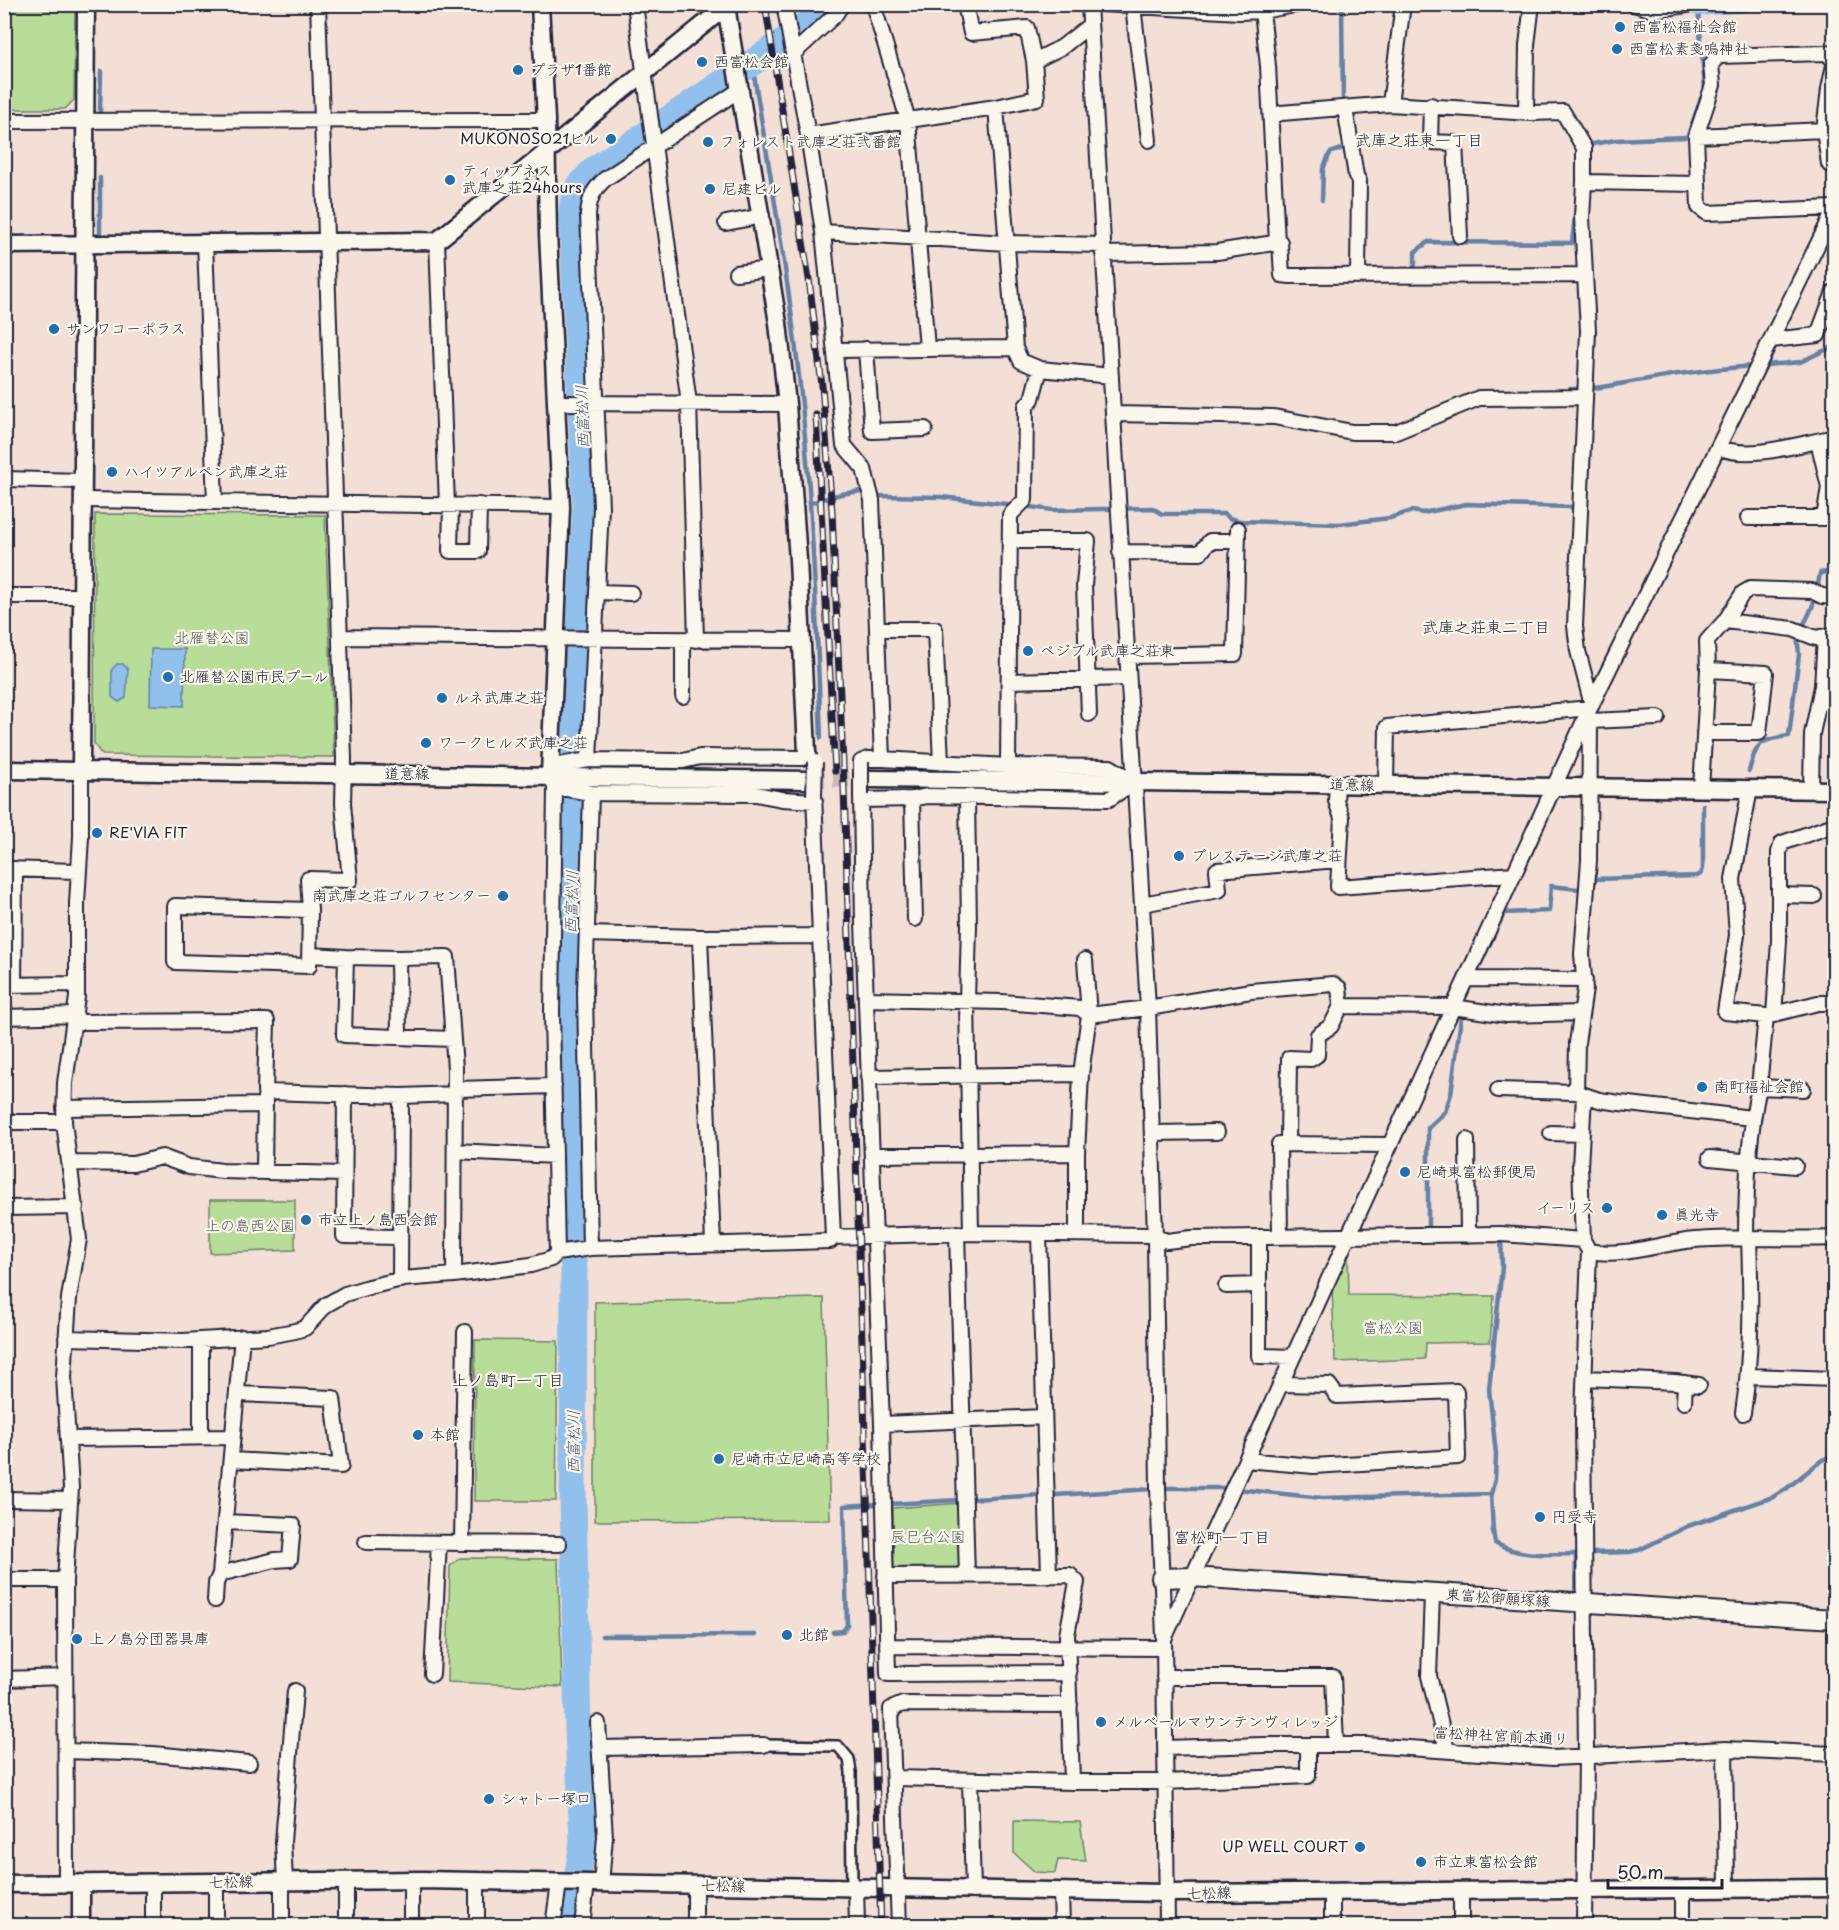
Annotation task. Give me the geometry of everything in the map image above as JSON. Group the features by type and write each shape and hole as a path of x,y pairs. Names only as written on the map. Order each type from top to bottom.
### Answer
{"main road":[{"name":"東富松御願塚線","path":"1161,1578 1192,1577 1834,1619"}],"street":[{"path":"81,1926 74,1883 66,1751 65,1580 71,1479 64,1377 69,1298 79,1239 64,1115 65,1083 75,1018 78,871 81,837 86,4"},
{"path":"310,910 174,906 175,962 309,966 310,910 308,879 350,880 343,804 345,773 318,4"},
{"path":"540,4 546,120 548,233 564,403 561,507 562,639 552,1013 560,1253"},
{"path":"635,4 689,403 690,640 683,696"},
{"path":"792,51 810,40 842,4"},
{"path":"873,4 908,120 927,348"},
{"path":"808,135 996,107 1037,98 1034,61 1027,28 971,33 966,4"},
{"path":"1089,4 1148,1008 1164,1643 1167,1926"},
{"path":"1102,4 1239,12 1301,4"},
{"path":"1390,104 1403,4"},
{"path":"1526,113 1527,45 1532,4"},
{"path":"1634,4 1653,10 1667,6 1693,4"},
{"path":"4,245 437,241 727,5"},
{"path":"727,5 770,269 787,404 821,936 833,1237"},
{"path":"1133,6 1149,140"},
{"path":"785,9 823,232 844,445 864,469 872,501 882,759"},
{"path":"1262,10 1271,117 1277,243"},
{"path":"1034,61 1062,47 1090,25"},
{"path":"1164,1643 1192,1577 1554,787 1834,209 1707,213 1699,207 1696,136 1713,85 1711,65 1718,56 1827,53 1834,63 1828,90 1824,130 1829,164 1834,166"},
{"path":"587,1248 586,777 591,638 597,592 601,507 592,403 589,200 605,179 653,141 740,84"},
{"path":"1271,117 1281,113 1390,104 1526,113 1563,112 1583,146 1582,217 1588,331 1575,626 1590,712 1589,860 1582,954 1586,989 1577,1043 1582,1134 1580,1166 1586,1245 1583,1415 1586,1755 1584,1926"},
{"path":"1431,105 1430,142 1455,143 1460,236"},
{"path":"996,107 1015,348 1021,362 1040,369 1110,376"},
{"path":"1345,108 1356,176 1359,181 1358,276"},
{"path":"4,121 546,120"},
{"path":"1696,136 1824,130"},
{"path":"1584,182 1697,183"},
{"path":"726,223 762,216"},
{"path":"823,232 1103,249 1217,252 1280,242 1282,275 1584,275"},
{"path":"437,241 450,551 478,551 479,506"},
{"path":"206,243 215,502"},
{"path":"736,273 770,269"},
{"path":"1771,340 1818,334 1834,292"},
{"path":"836,350 1015,348"},
{"path":"866,349 872,431 925,429"},
{"path":"1008,766 1010,515 1025,500 1026,406 1032,399 1040,369"},
{"path":"1113,414 1274,417 1352,432 1396,432 1479,398 1585,397"},
{"path":"564,403 787,404"},
{"path":"1718,447 1729,452 1760,452 1824,439 1829,487 1824,518 1793,524 1748,518"},
{"path":"4,479 83,481"},
{"path":"83,500 561,507"},
{"path":"1120,552 1200,553 1210,541 1238,535 1235,654 1127,656"},
{"path":"1010,541 1088,541 1084,585 1089,714"},
{"path":"1701,789 1708,670 1707,641 1725,621 1743,593 1750,589 1812,591 1822,596 1834,597"},
{"path":"597,592 631,593"},
{"path":"4,596 82,596"},
{"path":"1725,621 1793,629 1816,638 1830,636 1812,734 1811,790"},
{"path":"878,629 935,629 941,763"},
{"path":"340,637 802,640"},
{"path":"1704,733 1759,733 1766,673 1708,670"},
{"path":"1009,681 1128,678"},
{"path":"1386,785 1387,727 1590,712 1658,718"},
{"path":"586,777 700,757 802,758 810,756"},
{"path":"1069,1673 888,1674 882,1424 868,1077 861,762 868,759 882,759 1008,766 1110,767 1134,782"},
{"name":"道意線","path":"4,770 586,777 813,792"},
{"name":"道意線","path":"869,779 1834,790"},
{"path":"861,798 912,799 927,796 1109,799 1134,782"},
{"path":"1337,785 1336,801 1342,818 1338,887 1514,874"},
{"path":"1750,789 1733,879 1737,935 1725,1012 1770,1016 1818,1003 1834,1003"},
{"path":"967,798 970,1154 964,1233 967,1576"},
{"path":"912,799 915,919"},
{"path":"1743,1413 1749,1376 1751,1321 1747,1184 1752,1118 1770,1016 1780,895 1779,852 1782,843 1834,825"},
{"path":"1142,904 1220,890 1217,870 1338,860"},
{"path":"76,984 9,985 10,869 78,871"},
{"path":"1780,895 1814,896"},
{"path":"587,934 700,937 821,936"},
{"path":"700,937 713,1244"},
{"path":"310,955 447,957 456,1091 454,1275"},
{"path":"346,957 344,1035 452,1039"},
{"path":"398,958 399,1037"},
{"path":"1077,1234 1077,1153 1082,1074 1089,1015 1085,960"},
{"path":"1466,979 1585,980"},
{"path":"866,999 967,1001 1080,1008 1089,1015 1251,991 1333,984 1339,988 1341,1006 1331,1026 1318,1035 1317,1055 1311,1059 1289,1058 1288,1144"},
{"path":"1341,1006 1453,1007 1507,1015 1581,1013"},
{"path":"4,1017 267,1021 264,1172"},
{"path":"868,1077 1082,1074"},
{"path":"4,1122 265,1099 345,1094 401,1096 554,1086"},
{"path":"1759,1087 1803,1089"},
{"path":"1498,1090 1580,1094 1620,1104 1752,1118"},
{"path":"345,1094 344,1236 399,1237"},
{"path":"400,1280 401,1096"},
{"path":"1152,1133 1216,1132"},
{"path":"1551,1133 1582,1134"},
{"path":"1467,1140 1468,1235"},
{"path":"1280,1237 1279,1144 1390,1145"},
{"path":"455,1150 555,1156"},
{"path":"872,1155 1077,1153"},
{"path":"70,1162 133,1164 162,1157 189,1167 222,1171 344,1174"},
{"path":"1710,1158 1795,1166"},
{"path":"4,1208 76,1207"},
{"path":"66,1338 115,1338 133,1341 268,1336 304,1328 326,1305 345,1294 400,1280 531,1265 560,1253 587,1248 830,1241 833,1237 964,1233 1155,1237 1167,1241 1191,1238 1501,1234 1586,1245 1605,1254 1694,1240 1834,1238"},
{"path":"1039,1235 1049,1575"},
{"path":"1259,1238 1259,1356 1293,1357"},
{"path":"1226,1286 1259,1285"},
{"path":"462,1543 465,1332"},
{"path":"215,1600 216,1583 220,1574 242,1337"},
{"path":"201,1340 201,1437"},
{"path":"1749,1376 1834,1379"},
{"path":"1585,1378 1699,1385"},
{"path":"1684,1402 1685,1383"},
{"path":"1246,1460 1314,1466 1458,1457 1456,1391 1337,1396 1329,1385 1280,1384"},
{"path":"231,1460 341,1466 333,1398 238,1394"},
{"path":"882,1424 1043,1417"},
{"path":"68,1439 233,1437"},
{"path":"4,1499 69,1500"},
{"path":"220,1574 290,1558 293,1525 225,1522"},
{"path":"366,1542 559,1544"},
{"path":"432,1674 439,1543"},
{"path":"885,1576 1070,1575 1077,1582 1067,1635 1072,1782"},
{"path":"4,1580 65,1580"},
{"path":"1432,1594 1429,1676 1448,1750"},
{"path":"887,1646 1068,1647 1164,1643"},
{"path":"4,1679 65,1677"},
{"path":"1164,1677 1333,1677 1336,1745"},
{"path":"282,1926 284,1823 295,1691"},
{"path":"899,1926 891,1709 903,1704 1070,1705"},
{"path":"582,1926 605,1837 598,1723"},
{"path":"895,1778 1164,1782 1308,1776 1308,1745"},
{"name":"富松神社宮前本通り","path":"1165,1748 1336,1745 1553,1758 1725,1749 1834,1754"},
{"path":"600,1748 838,1746 849,1759 851,1772 857,1926"},
{"path":"1725,1749 1726,1889"},
{"path":"66,1751 153,1754 249,1763"},
{"path":"970,1780 973,1891"},
{"path":"411,1880 411,1926"},
{"name":"七松線","path":"4,1884 411,1880 1167,1893 1834,1888"},
{"path":"346,1881 346,1926"},
{"path":"477,1881 477,1926"},
{"path":"216,1882 216,1926"},
{"path":"153,1883 153,1926"},
{"path":"553,1926 562,1883"},
{"path":"695,1885 695,1926"},
{"path":"1683,1889 1683,1926"},
{"path":"1332,1891 1332,1926"},
{"path":"1061,1892 1062,1926"},
{"path":"1461,1892 1461,1926"}],"green space":[{"path":"5,4 75,5 74,100 65,109 5,109"},
{"name":"北雁替公園","path":"95,514 325,515 334,757 102,755 94,744"},
{"name":"上の島西公園","path":"210,1200 295,1200 295,1250 210,1253"},
{"name":"富松公園","path":"1348,1254 1349,1295 1494,1296 1490,1342 1426,1343 1425,1359 1335,1362 1332,1286"},
{"path":"824,1298 830,1520 595,1521 595,1302"},
{"path":"475,1340 558,1341 556,1501 474,1501"},
{"name":"辰巳台公園","path":"961,1503 961,1568 894,1569 893,1508"},
{"path":"460,1558 558,1559 562,1687 447,1682 450,1566"},
{"path":"1014,1821 1080,1822 1086,1861 1058,1860 1055,1873 1035,1872 1014,1853"}],"water":[{"name":"北雁替公園市民プール","path":"151,649 185,649 184,706 150,705"},
{"path":"117,664 123,664 128,669 126,698 119,702 112,697 112,669"}],"waterway":[{"name":"西富松川","path":"570,1926 583,1841 578,1732 573,1498 574,1270 571,1233 567,995 575,740 586,505 573,206 578,189 595,169 802,29 824,4"},
{"path":"1342,4 1343,103"},
{"path":"1698,8 1744,4"},
{"path":"1698,8 1705,89"},
{"path":"752,63 787,283 803,415 812,536 821,738"},
{"path":"100,111 101,71"},
{"path":"1586,145 1616,140 1685,137 1688,135 1701,99"},
{"path":"1322,200 1323,169 1330,153 1344,148 1346,144"},
{"path":"100,178 100,232"},
{"path":"1411,273 1415,264 1415,252 1428,242 1572,243 1577,197"},
{"path":"1570,389 1599,387 1701,371 1800,362 1834,346"},
{"path":"810,503 861,491 880,496 941,497 1016,505"},
{"path":"1024,506 1052,510 1153,508 1162,514 1225,514 1229,518 1240,521 1339,524 1390,518 1412,511 1423,513 1466,504 1572,507"},
{"path":"1749,771 1754,754 1761,744 1771,739 1789,736 1799,654 1797,635 1813,606 1820,573 1834,571"},
{"path":"1594,879 1697,876 1701,874 1703,869 1703,805"},
{"path":"1428,1230 1428,1128 1445,1112 1451,1094 1463,1002 1504,913 1549,911 1551,886 1578,889"},
{"path":"1501,1237 1502,1267 1489,1389 1496,1454 1495,1479 1491,1494 1495,1543 1524,1553 1576,1554 1575,1595"},
{"path":"1589,1553 1639,1550 1688,1526 1773,1497 1822,1460 1834,1455"},
{"path":"1166,1488 1227,1488 1322,1498 1491,1494"},
{"path":"1056,1495 1153,1489"},
{"path":"891,1504 1042,1495"},
{"path":"833,1632 843,1631 847,1625 844,1506 876,1504"},
{"path":"602,1636 755,1635"},
{"name":"西富松川","path":"576,1637 583,1636"}],"tunnel":[{"path":"809,780 869,779"}],"railway":[{"path":"765,4 809,279 822,386 832,511 844,788 881,1926"},
{"path":"816,415 835,771"}],"place":[{"name":"西富松福祉会館","path":"1620,27"},
{"name":"西富松素戔嗚神社","path":"1617,49"},
{"name":"西富松会館","path":"702,62"},
{"name":"プラザ1番館","path":"518,70"},
{"name":"MUKONOSO21ビル","path":"611,139"},
{"name":"フォレスト武庫之荘弐番館","path":"708,142"},
{"name":"ティップネス 武庫之荘24hours","path":"450,180"},
{"name":"尼建ビル","path":"710,189"},
{"name":"サンワコーポラス","path":"54,329"},
{"name":"ハイツアルペン武庫之荘","path":"112,472"},
{"name":"ペジブル武庫之荘東","path":"1028,651"},
{"name":"北雁替公園市民プール","path":"168,677"},
{"name":"ルネ武庫之荘","path":"442,698"},
{"name":"ワークヒルズ武庫之荘","path":"426,743"},
{"name":"RE'VIA FIT","path":"97,833"},
{"name":"プレステージ武庫之荘","path":"1179,856"},
{"name":"南武庫之荘ゴルフセンター","path":"503,896"},
{"name":"南町福祉会館","path":"1702,1087"},
{"name":"尼崎東富松郵便局","path":"1405,1172"},
{"name":"イーリス","path":"1607,1208"},
{"name":"眞光寺","path":"1662,1215"},
{"name":"市立上ノ島西会館","path":"306,1220"},
{"name":"本館","path":"418,1435"},
{"name":"尼崎市立尼崎高等学校","path":"719,1459"},
{"name":"円受寺","path":"1540,1517"},
{"name":"北館","path":"787,1635"},
{"name":"上ノ島分団器具庫","path":"77,1639"},
{"name":"メルベールマウンテンヴィレッジ","path":"1101,1722"},
{"name":"シャトー塚口","path":"489,1799"},
{"name":"UP WELL COURT","path":"1360,1847"},
{"name":"市立東富松会館","path":"1421,1862"}],"district":[{"name":"武庫之荘東一丁目","path":"1419,140"},
{"name":"武庫之荘東二丁目","path":"1486,627"},
{"name":"上ノ島町一丁目","path":"508,1380"},
{"name":"富松町一丁目","path":"1222,1537"}]}
